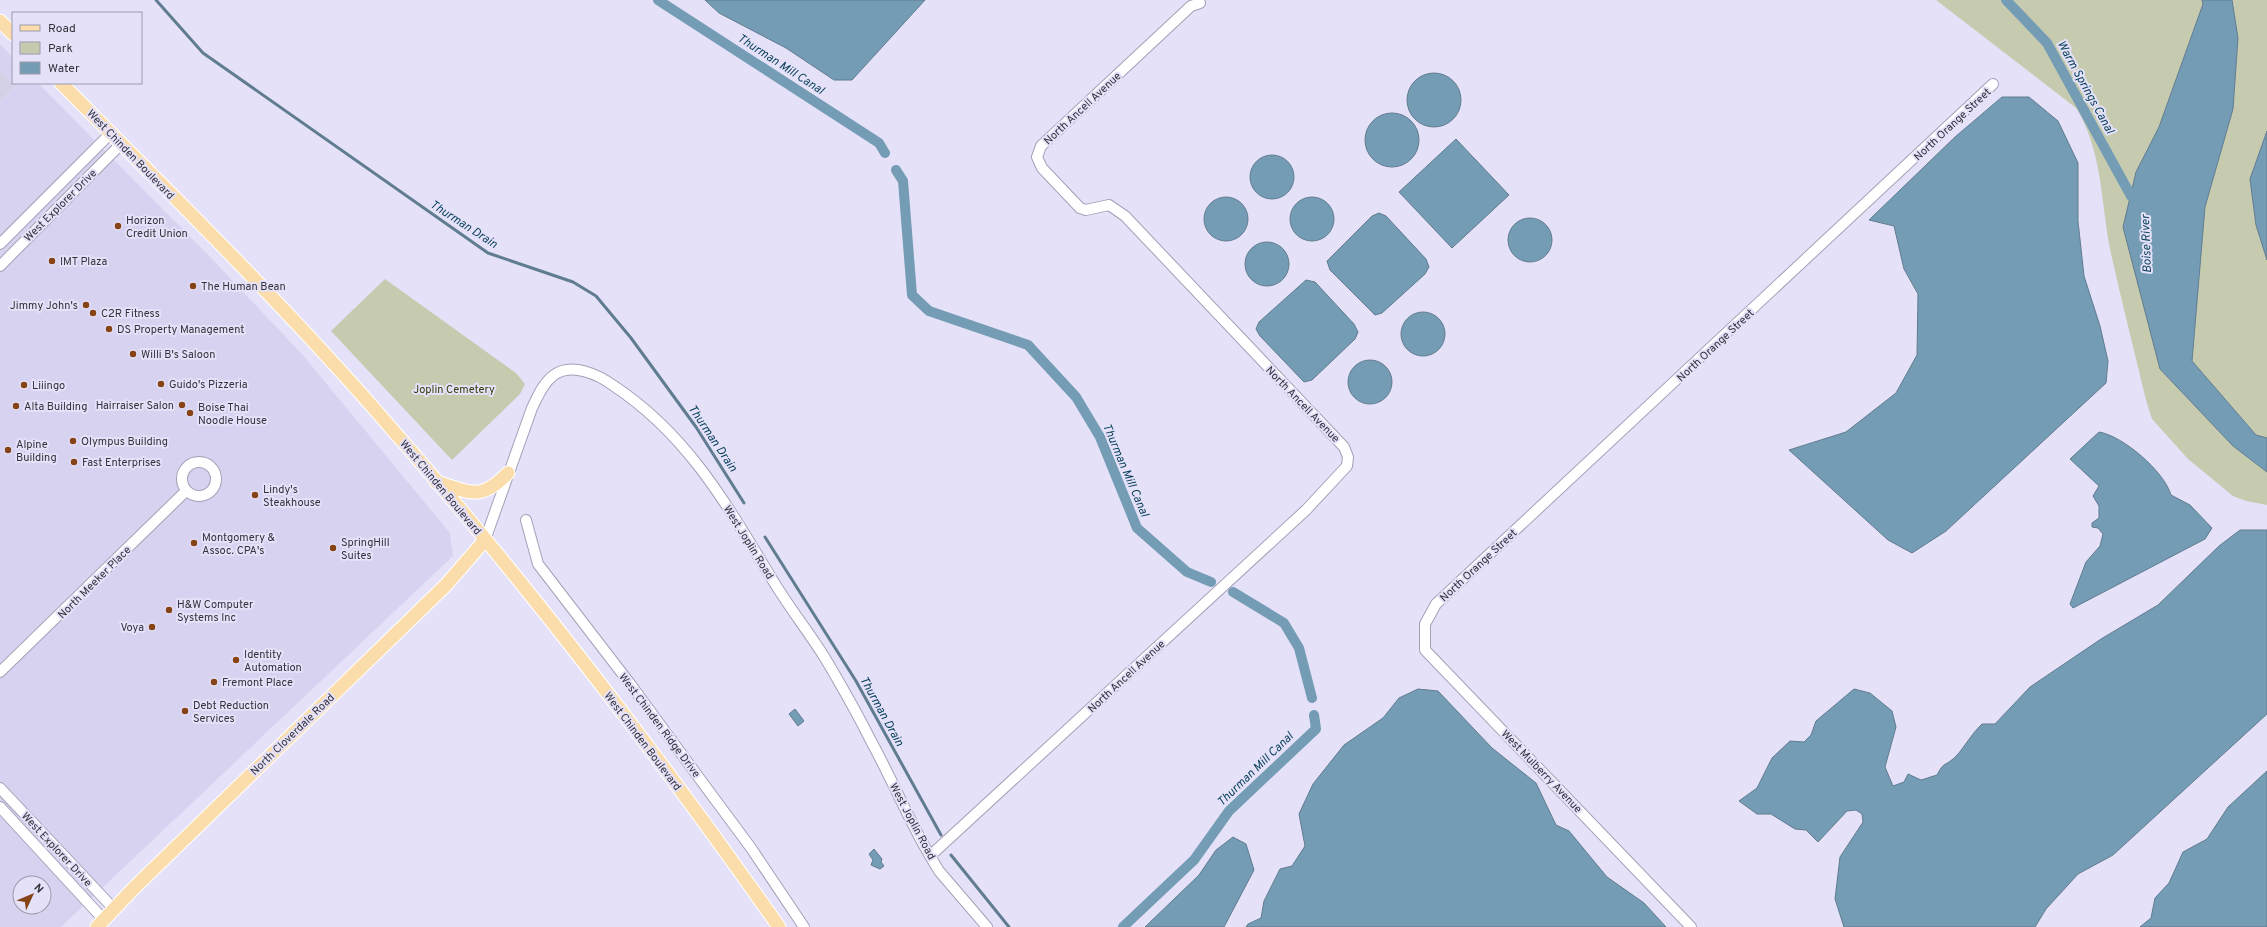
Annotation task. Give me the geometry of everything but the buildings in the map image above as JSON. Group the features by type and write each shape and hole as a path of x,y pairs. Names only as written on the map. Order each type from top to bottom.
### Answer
{"main road":[{"path":"0,21 12,33"},
{"name":"West Chinden Boulevard","path":"62,84 111,133 344,376 436,482 485,540 613,700 779,927"},
{"path":"436,482 474,492 487,491 496,486 508,473"},
{"name":"North Cloverdale Road","path":"101,924 134,888 468,563 485,540"}],"street":[{"name":"North Ancell Avenue","path":"930,856 1306,510 1347,466 1348,457 1344,447 1125,216 1109,205 1086,210 1080,208 1038,163 1038,152 1041,146 1191,6 1200,3"},
{"name":"North Orange Street","path":"1436,604 1993,84"},
{"name":"West Explorer Drive","path":"0,244 111,133"},
{"name":"West Explorer Drive","path":"1,261 121,144"},
{"name":"West Joplin Road","path":"485,540 508,473 541,390 555,374 573,370 587,371 604,379 652,414 687,450 714,486 781,594 825,658 872,742 939,871 987,927"},
{"name":"North Meeker Place","path":"0,672 186,491"},
{"name":"West Chinden Ridge Drive","path":"526,520 538,564 751,848 804,927"},
{"name":"West Mulberry Avenue","path":"1436,604 1425,624 1425,650 1691,927"},
{"name":"West Explorer Drive","path":"0,788 114,909"},
{"name":"West Explorer Drive","path":"0,807 101,924"}],"shaded area":[{"path":"0,44 12,57 12,83 0,71"},
{"path":"0,71 15,86 0,101"},
{"path":"13,84 39,84 210,257 301,353 450,533 453,556 61,927 0,927 0,101 15,86"}],"green space":[{"path":"1936,0 2202,0 2203,4 2159,127 2136,172 2160,369 2233,446 2267,472 2267,505 2246,501 2233,496 2188,459 2152,419 2146,400 2110,249 2096,158 2085,124 2076,108"},
{"path":"2232,0 2267,0 2267,438 2256,435 2192,361 2205,207 2233,109 2238,38"},
{"name":"Joplin Cemetery","path":"385,279 516,373 525,384 520,394 452,460 331,331"}],"water":[{"path":"705,0 925,0 852,80 834,80 786,48 719,13"},
{"name":"Boise River","path":"2202,0 2232,0 2238,38 2233,109 2205,207 2192,361 2256,435 2267,438 2267,472 2233,446 2160,369 2123,227 2136,172 2159,127 2203,4"},
{"path":"1434,73 1444,75 1453,81 1459,90 1461,100 1459,110 1453,119 1444,125 1434,127 1424,125 1415,119 1409,110 1407,100 1409,90 1415,81 1424,75"},
{"path":"2002,97 2029,97 2058,121 2078,163 2078,221 2084,276 2100,326 2108,361 2106,383 1946,531 1912,553 1888,540 1789,450 1846,432 1896,393 1917,355 1918,294 1904,269 1894,226 1869,220 1955,137"},
{"path":"1392,113 1402,115 1411,121 1417,130 1419,140 1417,150 1411,159 1402,165 1392,167 1382,165 1373,159 1367,150 1365,140 1367,130 1373,121 1382,115"},
{"path":"2267,131 2267,260 2256,225 2250,179"},
{"path":"1456,139 1509,195 1452,248 1399,192"},
{"path":"1268,155 1276,155 1288,161 1294,173 1294,181 1288,193 1276,199 1268,199 1256,193 1250,181 1250,173 1256,161"},
{"path":"1222,197 1230,197 1235,198 1242,203 1247,210 1247,228 1242,235 1235,240 1222,241 1214,238 1207,231 1204,223 1204,215 1207,207 1214,200"},
{"path":"1308,197 1316,197 1321,198 1328,203 1333,210 1333,228 1328,235 1321,240 1308,241 1300,238 1293,231 1290,223 1290,215 1293,207 1300,200"},
{"path":"1379,213 1386,216 1426,259 1429,267 1425,274 1382,313 1375,315 1330,270 1327,261 1372,216"},
{"path":"1526,218 1534,218 1539,219 1546,224 1551,231 1551,249 1546,256 1539,261 1526,262 1518,259 1511,252 1508,244 1508,236 1511,228 1518,221"},
{"path":"1267,242 1279,246 1285,252 1289,264 1285,276 1279,282 1267,286 1255,282 1249,276 1245,264 1249,252 1255,246"},
{"path":"1306,280 1315,282 1354,324 1358,332 1355,339 1312,380 1304,382 1260,336 1256,329 1259,322"},
{"path":"1419,312 1427,312 1432,313 1439,318 1444,325 1444,343 1439,350 1432,355 1419,356 1411,353 1404,346 1401,338 1401,330 1404,322 1411,315"},
{"path":"1366,360 1374,360 1379,361 1386,366 1391,373 1391,391 1386,398 1379,403 1366,404 1358,401 1351,394 1348,386 1348,378 1351,370 1358,363"},
{"path":"2099,432 2119,440 2141,456 2160,476 2171,495 2190,505 2212,528 2205,539 2073,608 2070,604 2086,562 2100,546 2103,534 2098,528 2092,527 2092,523 2099,518 2099,506 2093,496 2099,486 2070,459"},
{"path":"2240,530 2267,530 2267,714 2113,855 2078,874 2046,909 2035,927 1844,927 1835,899 1840,857 1863,822 1862,814 1856,810 1847,811 1818,842 1806,830 1795,829 1771,814 1757,814 1739,801 1757,788 1772,758 1790,741 1804,742 1811,735 1816,721 1854,689 1870,693 1892,711 1896,727 1885,767 1893,786 1904,782 1908,774 1921,780 1937,775 1943,766 1956,756 1982,724 1995,724 2030,687 2101,639 2158,605 2219,546"},
{"path":"1418,689 1438,691 1492,748 1536,783 1556,825 1569,831 1607,877 1644,903 1666,927 1246,927 1248,924 1261,918 1264,901 1280,869 1292,866 1305,846 1299,814 1313,784 1344,745 1383,718 1399,698"},
{"path":"795,709 804,721 798,726 789,714"},
{"path":"2267,771 2267,927 2140,927 2151,918 2155,898 2169,883 2183,852 2207,839 2228,807"},
{"path":"1233,837 1246,844 1254,870 1224,927 1145,927 1199,875 1216,850"},
{"path":"874,849 882,859 881,862 884,866 880,869 871,865 873,860 869,854"}],"waterway":[{"name":"Thurman Drain","path":"156,0 203,53 488,253 573,282 596,296 631,338 696,427 744,503"},
{"name":"Thurman Mill Canal","path":"658,0 879,143 885,153"},
{"name":"Warm Springs Canal","path":"2006,0 2047,43 2131,196"},
{"name":"Thurman Mill Canal","path":"896,170 903,181 912,295 929,311 1028,345 1076,397 1100,437 1137,528 1187,572 1211,582"},
{"name":"Thurman Drain","path":"765,537 856,681 941,835"},
{"name":"Thurman Mill Canal","path":"1233,592 1284,623 1299,648 1312,698"},
{"name":"Thurman Mill Canal","path":"1123,927 1194,860 1229,811 1316,729 1314,715"},
{"name":"Thurman Drain","path":"951,855 1009,927"}],"place":[{"name":"Horizon Credit Union","path":"118,226"},
{"name":"IMT Plaza","path":"52,261"},
{"name":"The Human Bean","path":"193,286"},
{"name":"Jimmy John's","path":"86,305"},
{"name":"C2R Fitness","path":"93,313"},
{"name":"DS Property Management","path":"109,329"},
{"name":"Willi B's Saloon","path":"133,354"},
{"name":"Guido's Pizzeria","path":"161,384"},
{"name":"Liiingo","path":"24,385"},
{"name":"Hairraiser Salon","path":"182,405"},
{"name":"Alta Building","path":"16,406"},
{"name":"Boise Thai Noodle House","path":"190,413"},
{"name":"Olympus Building","path":"73,441"},
{"name":"Alpine Building","path":"8,450"},
{"name":"Fast Enterprises","path":"74,462"},
{"name":"Lindy's Steakhouse","path":"255,495"},
{"name":"Montgomery & Assoc. CPA's","path":"194,543"},
{"name":"SpringHill Suites","path":"333,548"},
{"name":"H&W Computer Systems Inc","path":"169,610"},
{"name":"Voya","path":"152,627"},
{"name":"Identity Automation","path":"236,660"},
{"name":"Fremont Place","path":"214,682"},
{"name":"Debt Reduction Services","path":"185,711"}]}
